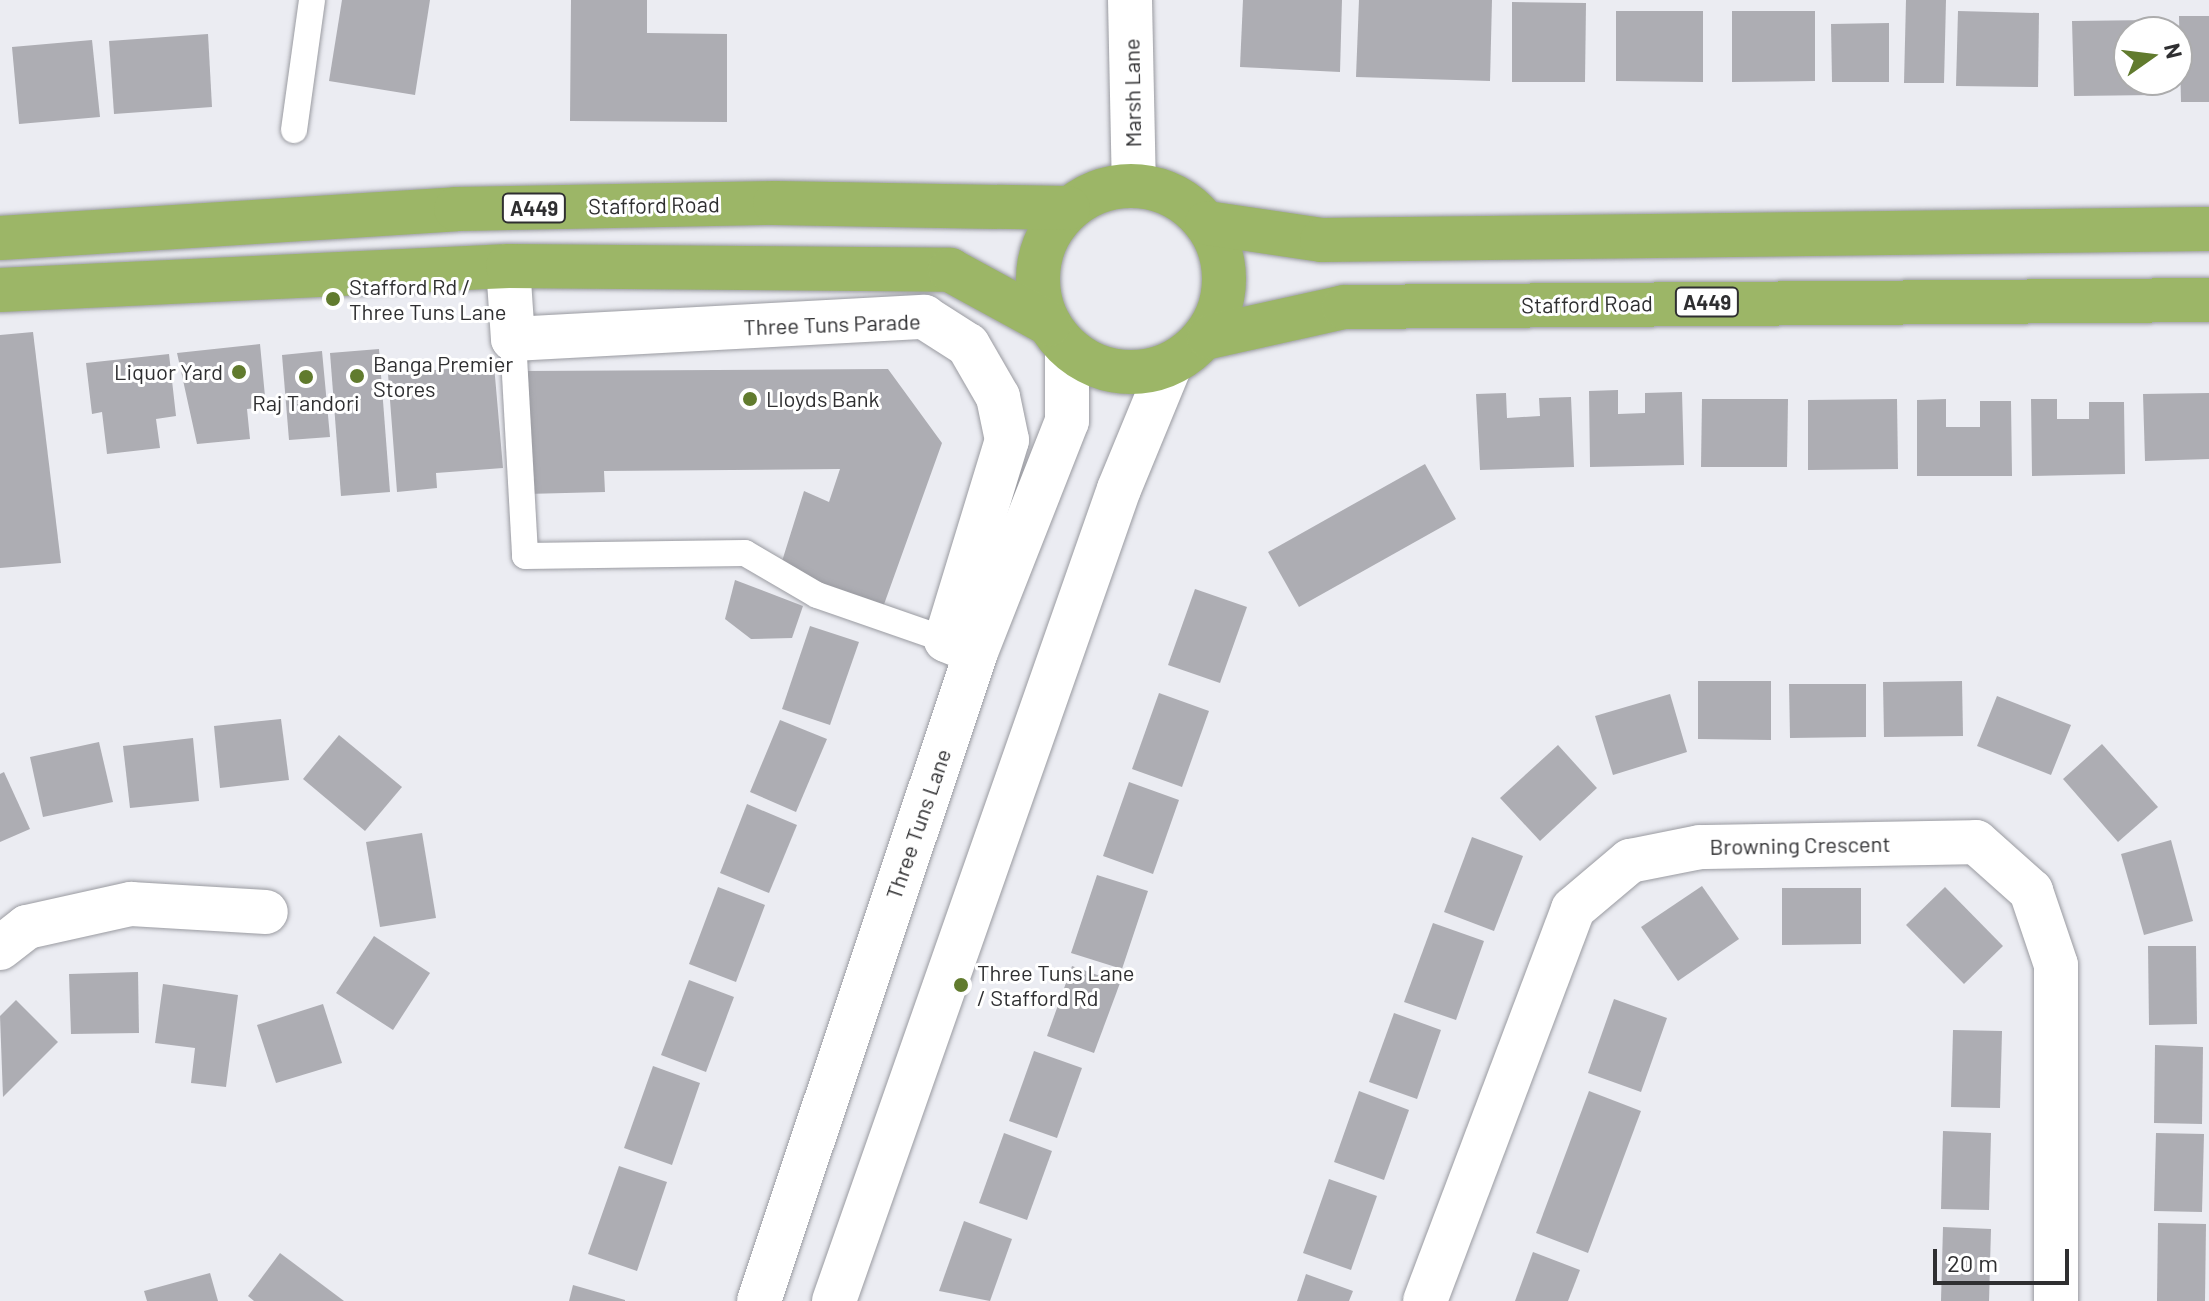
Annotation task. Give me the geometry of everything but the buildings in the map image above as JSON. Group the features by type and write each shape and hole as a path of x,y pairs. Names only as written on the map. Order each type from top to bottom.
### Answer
{"highway":[{"name":"A449","path":"1068,208 1089,194 1134,186 1183,202 1207,223 1322,240 2209,229"},
{"name":"Stafford Road","path":"0,238 456,209 775,203 1068,208"},
{"path":"1058,336 1037,262 1068,208"},
{"path":"1207,223 1224,275 1209,337"},
{"name":"A449","path":"0,290 508,266 950,270 1120,371 1170,365 1209,337"},
{"name":"Stafford Road","path":"1209,337 1344,307 2209,300"}],"street":[{"name":"Marsh Lane","path":"1130,0 1134,186"},
{"path":"508,266 513,339"},
{"name":"Three Tuns Parade","path":"513,339 924,317 968,345 998,397 1007,440 961,646"},
{"name":"Three Tuns Lane","path":"759,1301 961,646 1067,421 1058,336"},
{"path":"834,1301 1119,489 1170,365"},
{"name":"Browning Crescent","path":"1425,1301 1573,909 1630,861 1700,847 1976,842 2031,891 2056,965 2056,1301"},
{"path":"0,948 27,927 131,904 266,912"}],"lane":[{"path":"294,130 312,0"},
{"path":"513,339 525,556 745,553 817,595 961,646"}],"place":[{"name":"Stafford Rd / Three Tuns Lane","path":"333,299"},
{"name":"Liquor Yard","path":"239,372"},
{"name":"Banga Premier Stores","path":"357,376"},
{"name":"Raj Tandori","path":"306,377"},
{"name":"Lloyds Bank","path":"750,399"},
{"name":"Three Tuns Lane / Stafford Rd","path":"961,985"}]}
